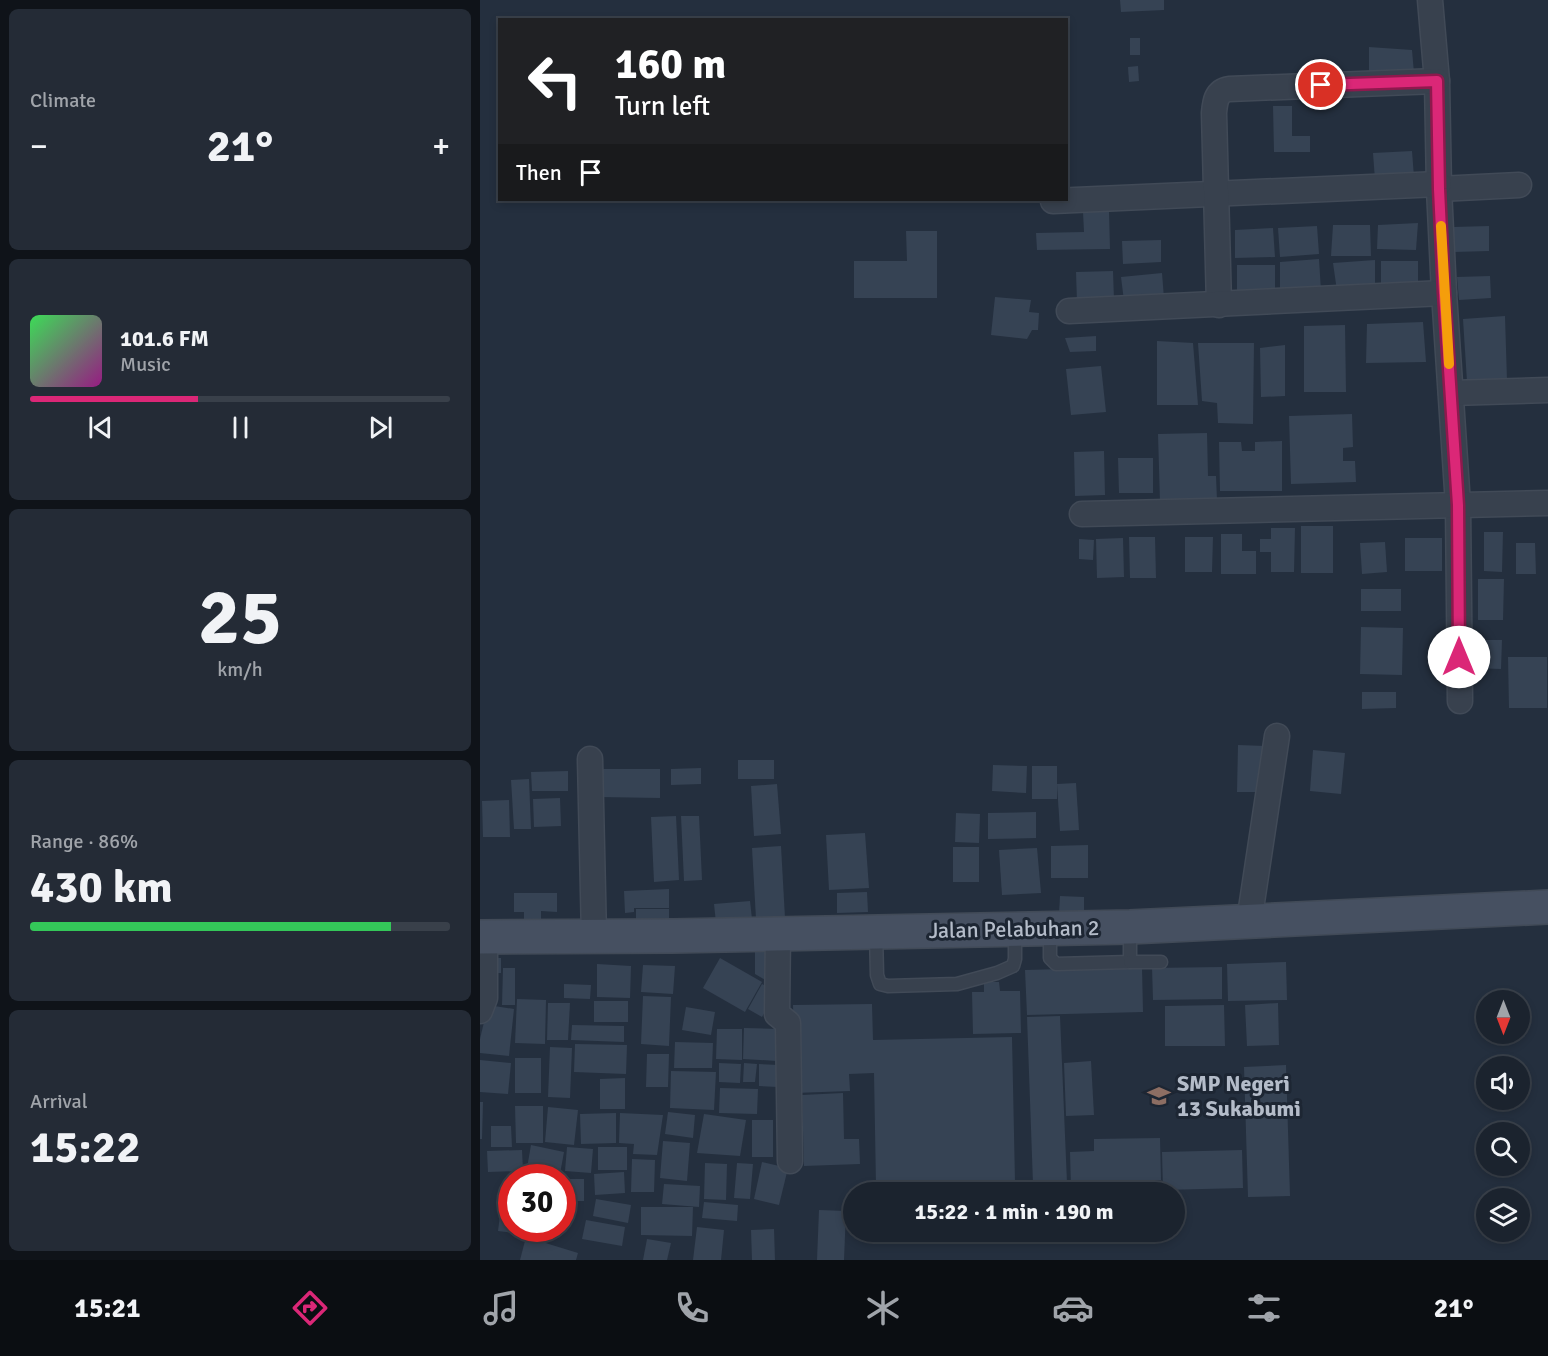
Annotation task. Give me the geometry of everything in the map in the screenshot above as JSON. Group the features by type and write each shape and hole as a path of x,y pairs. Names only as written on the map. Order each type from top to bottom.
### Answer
{"main road":[{"name":"Jalan Pelabuhan 2","path":"483,937 673,936 1130,927 1548,908"}],"street":[{"path":"1430,0 1437,81 1444,293 1458,505 1460,701"},
{"path":"1219,305 1215,194 1216,98 1224,90 1437,81"},
{"path":"1068,200 1519,185"},
{"path":"1069,311 1444,293"},
{"path":"1452,393 1548,390"},
{"path":"1082,514 1548,503"},
{"path":"1249,922 1277,736"},
{"path":"590,759 594,937"},
{"path":"778,933 777,1014 788,1023 790,1161"},
{"path":"480,1011 485,998 483,937"}],"lane":[{"path":"1130,927 1130,962"},
{"path":"1050,928 1050,958 1056,964 1161,962"},
{"path":"876,932 877,975 880,984 888,986 957,984 1013,966 1015,929"}],"building":[{"path":"1120,0 1164,0 1164,10 1121,12"},
{"path":"1130,38 1140,38 1140,55 1130,55"},
{"path":"1369,47 1412,50 1414,73 1369,81"},
{"path":"1138,66 1139,81 1129,82 1128,67"},
{"path":"1273,106 1292,106 1292,136 1310,136 1310,152 1274,152"},
{"path":"1412,151 1414,177 1375,180 1373,153"},
{"path":"1109,211 1110,249 1037,250 1036,233 1084,232 1083,212"},
{"path":"1418,223 1416,250 1377,249 1378,225"},
{"path":"1333,225 1370,225 1371,256 1331,256"},
{"path":"1317,226 1319,254 1280,257 1278,228"},
{"path":"1489,226 1489,251 1454,252 1453,227"},
{"path":"1273,228 1275,257 1235,258 1235,230"},
{"path":"906,231 937,231 937,298 854,298 854,261 907,261"},
{"path":"1161,240 1161,262 1123,264 1122,241"},
{"path":"1319,259 1321,291 1280,293 1280,262"},
{"path":"1375,260 1375,289 1337,291 1333,263"},
{"path":"1381,261 1418,261 1418,288 1381,290"},
{"path":"1237,265 1275,265 1275,293 1237,293"},
{"path":"1113,271 1114,300 1077,302 1076,272"},
{"path":"1162,273 1164,298 1124,301 1121,277"},
{"path":"1490,276 1491,298 1459,300 1457,277"},
{"path":"995,297 1031,300 1029,312 1039,313 1038,330 1032,330 1027,339 991,335"},
{"path":"1505,316 1507,381 1467,382 1463,319"},
{"path":"1423,322 1426,362 1366,363 1367,324"},
{"path":"1345,325 1346,392 1304,392 1304,326"},
{"path":"1096,336 1096,351 1070,352 1065,338"},
{"path":"1157,341 1193,343 1198,405 1157,405"},
{"path":"1198,343 1254,343 1253,424 1218,423 1217,403 1202,401"},
{"path":"1285,345 1285,396 1261,397 1260,348"},
{"path":"1101,366 1106,412 1071,415 1066,369"},
{"path":"1352,414 1353,447 1343,448 1343,461 1355,461 1356,482 1291,484 1289,416"},
{"path":"1207,433 1208,476 1216,476 1217,500 1160,502 1158,434"},
{"path":"1282,441 1282,491 1220,491 1219,442 1241,442 1242,451 1255,451 1255,442"},
{"path":"1104,451 1105,495 1075,496 1074,452"},
{"path":"1118,458 1153,458 1153,493 1119,493"},
{"path":"1301,526 1333,526 1333,573 1301,573"},
{"path":"1271,528 1295,528 1294,572 1271,572 1271,552 1260,552 1260,539 1271,539"},
{"path":"1484,532 1503,532 1502,572 1484,571"},
{"path":"1221,534 1242,534 1242,551 1256,551 1256,574 1221,574"},
{"path":"1129,537 1155,537 1156,578 1130,578"},
{"path":"1185,537 1213,537 1212,572 1185,572"},
{"path":"1123,538 1124,577 1097,578 1096,539"},
{"path":"1405,538 1442,538 1442,571 1405,571"},
{"path":"1079,539 1094,540 1093,560 1079,559"},
{"path":"1385,542 1387,572 1362,574 1360,543"},
{"path":"1516,543 1535,543 1536,574 1516,574"},
{"path":"1478,579 1504,579 1503,620 1478,620"},
{"path":"1361,589 1401,589 1401,611 1361,611"},
{"path":"1361,627 1403,628 1402,675 1360,674"},
{"path":"1474,640 1502,640 1501,669 1473,668"},
{"path":"1508,657 1547,657 1547,708 1509,708"},
{"path":"1362,692 1396,692 1396,708 1362,709"},
{"path":"1238,745 1265,746 1264,792 1237,792"},
{"path":"1313,750 1345,753 1341,794 1310,791"},
{"path":"738,760 774,760 774,779 738,779"},
{"path":"993,765 1027,766 1026,793 992,791"},
{"path":"1032,766 1057,766 1057,799 1032,799"},
{"path":"701,768 701,784 671,785 671,769"},
{"path":"601,769 660,769 660,798 600,797"},
{"path":"568,771 568,791 532,791 531,772"},
{"path":"529,779 531,829 514,829 511,780"},
{"path":"1076,783 1079,830 1060,831 1057,784"},
{"path":"777,784 781,834 754,836 751,786"},
{"path":"560,798 561,826 534,827 533,799"},
{"path":"509,800 510,837 483,837 482,801"},
{"path":"1036,812 1036,838 988,839 988,813"},
{"path":"956,813 980,814 979,843 955,842"},
{"path":"676,816 679,880 654,882 651,817"},
{"path":"681,816 699,816 702,880 684,881"},
{"path":"865,833 869,888 829,890 826,835"},
{"path":"1088,845 1088,878 1051,878 1051,846"},
{"path":"781,846 785,918 756,919 752,848"},
{"path":"953,847 979,847 979,882 953,882"},
{"path":"1037,848 1041,893 1002,895 999,850"},
{"path":"669,889 669,908 634,908 634,912 625,913 624,891"},
{"path":"867,892 868,912 837,913 837,893"},
{"path":"514,893 557,893 557,912 541,911 541,919 524,919 524,912 514,912"},
{"path":"1060,896 1084,897 1084,914 1059,914"},
{"path":"750,901 752,919 716,923 714,904"},
{"path":"636,909 669,909 669,923 636,924"},
{"path":"755,950 774,950 774,985 755,974"},
{"path":"486,958 501,958 501,973 486,973"},
{"path":"720,958 762,982 745,1012 703,988"},
{"path":"1286,962 1287,1000 1228,1001 1227,964"},
{"path":"597,964 631,966 630,998 597,997"},
{"path":"643,965 675,966 673,994 641,992"},
{"path":"1142,967 1143,1012 1027,1015 1025,970"},
{"path":"1222,967 1222,999 1153,1000 1152,968"},
{"path":"503,968 515,968 515,1005 502,1005"},
{"path":"984,982 999,982 1000,991 1020,991 1021,1033 973,1034 972,992 984,992"},
{"path":"564,984 591,985 590,999 564,998"},
{"path":"762,984 776,991 762,1017 748,1009"},
{"path":"643,996 671,997 669,1046 641,1044"},
{"path":"517,999 546,1000 545,1044 515,1043"},
{"path":"594,1001 628,1001 628,1022 594,1022"},
{"path":"548,1003 570,1003 568,1040 547,1040"},
{"path":"1278,1003 1279,1045 1247,1046 1245,1005"},
{"path":"872,1004 873,1040 1012,1037 1015,1182 876,1182 874,1073 849,1074 850,1091 795,1093 793,1005"},
{"path":"488,1005 514,1009 509,1056 480,1053 480,1039"},
{"path":"1224,1005 1225,1046 1165,1046 1165,1006"},
{"path":"686,1007 715,1012 711,1035 682,1030"},
{"path":"1060,1016 1067,1182 1033,1182 1027,1017"},
{"path":"572,1025 624,1026 624,1042 571,1040"},
{"path":"744,1028 779,1029 777,1061 743,1059"},
{"path":"717,1029 742,1029 742,1060 716,1059"},
{"path":"675,1042 713,1043 712,1068 674,1068"},
{"path":"575,1044 627,1045 626,1074 574,1072"},
{"path":"550,1047 572,1048 570,1098 548,1097"},
{"path":"647,1054 669,1054 668,1087 646,1087"},
{"path":"515,1058 541,1058 541,1093 515,1093"},
{"path":"480,1060 511,1063 508,1094 480,1092"},
{"path":"1091,1061 1094,1115 1066,1116 1064,1063"},
{"path":"719,1063 741,1064 740,1083 719,1082"},
{"path":"744,1063 757,1064 755,1082 743,1082"},
{"path":"759,1064 779,1065 778,1087 759,1086"},
{"path":"1286,1065 1290,1196 1248,1197 1244,1067"},
{"path":"671,1071 716,1072 714,1110 670,1108"},
{"path":"625,1078 625,1109 600,1109 600,1079"},
{"path":"720,1088 758,1089 757,1114 719,1113"},
{"path":"843,1093 844,1139 859,1139 860,1164 804,1166 802,1095"},
{"path":"480,1102 483,1102 482,1139 480,1139"},
{"path":"515,1106 543,1106 543,1143 516,1143"},
{"path":"548,1107 578,1110 574,1145 545,1142"},
{"path":"668,1112 695,1115 693,1138 665,1134"},
{"path":"616,1113 616,1143 581,1144 580,1114"},
{"path":"620,1113 663,1115 657,1155 633,1154 634,1144 619,1143"},
{"path":"704,1114 746,1120 740,1156 697,1153"},
{"path":"752,1120 773,1120 773,1157 752,1157"},
{"path":"491,1126 511,1126 512,1147 491,1147"},
{"path":"1160,1138 1161,1180 1071,1182 1070,1152 1094,1151 1094,1139"},
{"path":"663,1141 690,1143 687,1181 660,1178"},
{"path":"531,1145 564,1152 562,1164 528,1164"},
{"path":"567,1147 593,1149 591,1173 576,1172 576,1164 566,1164"},
{"path":"598,1147 627,1147 627,1170 598,1170"},
{"path":"522,1150 523,1164 498,1164 498,1172 488,1172 487,1151"},
{"path":"1242,1150 1243,1188 1185,1189 1185,1182 1163,1182 1162,1152"},
{"path":"632,1159 655,1160 654,1192 631,1192"},
{"path":"762,1162 788,1168 779,1205 754,1199"},
{"path":"705,1163 727,1164 726,1200 704,1199"},
{"path":"737,1163 753,1164 750,1199 734,1198"},
{"path":"624,1172 625,1193 595,1195 594,1174"},
{"path":"576,1179 584,1179 584,1201 576,1201"},
{"path":"664,1184 700,1186 699,1207 662,1204"},
{"path":"596,1199 631,1205 628,1223 593,1216"},
{"path":"704,1202 738,1205 737,1221 702,1218"},
{"path":"641,1207 693,1207 692,1236 641,1235"},
{"path":"819,1210 843,1211 844,1260 817,1260"},
{"path":"586,1220 625,1227 622,1246 582,1239"},
{"path":"697,1227 724,1230 721,1260 693,1260"},
{"path":"774,1229 775,1260 752,1260 751,1230"},
{"path":"647,1239 671,1243 667,1260 643,1260"},
{"path":"525,1242 542,1242 578,1253 576,1260 520,1260"}],"slow traffic":[{"path":"1441,226 1449,364"}],"place":[{"name":"SMP Negeri 13 Sukabumi","path":"1159,1096"}],"route":[{"path":"1321,85 1437,81 1444,293 1458,505 1459,657"}]}
